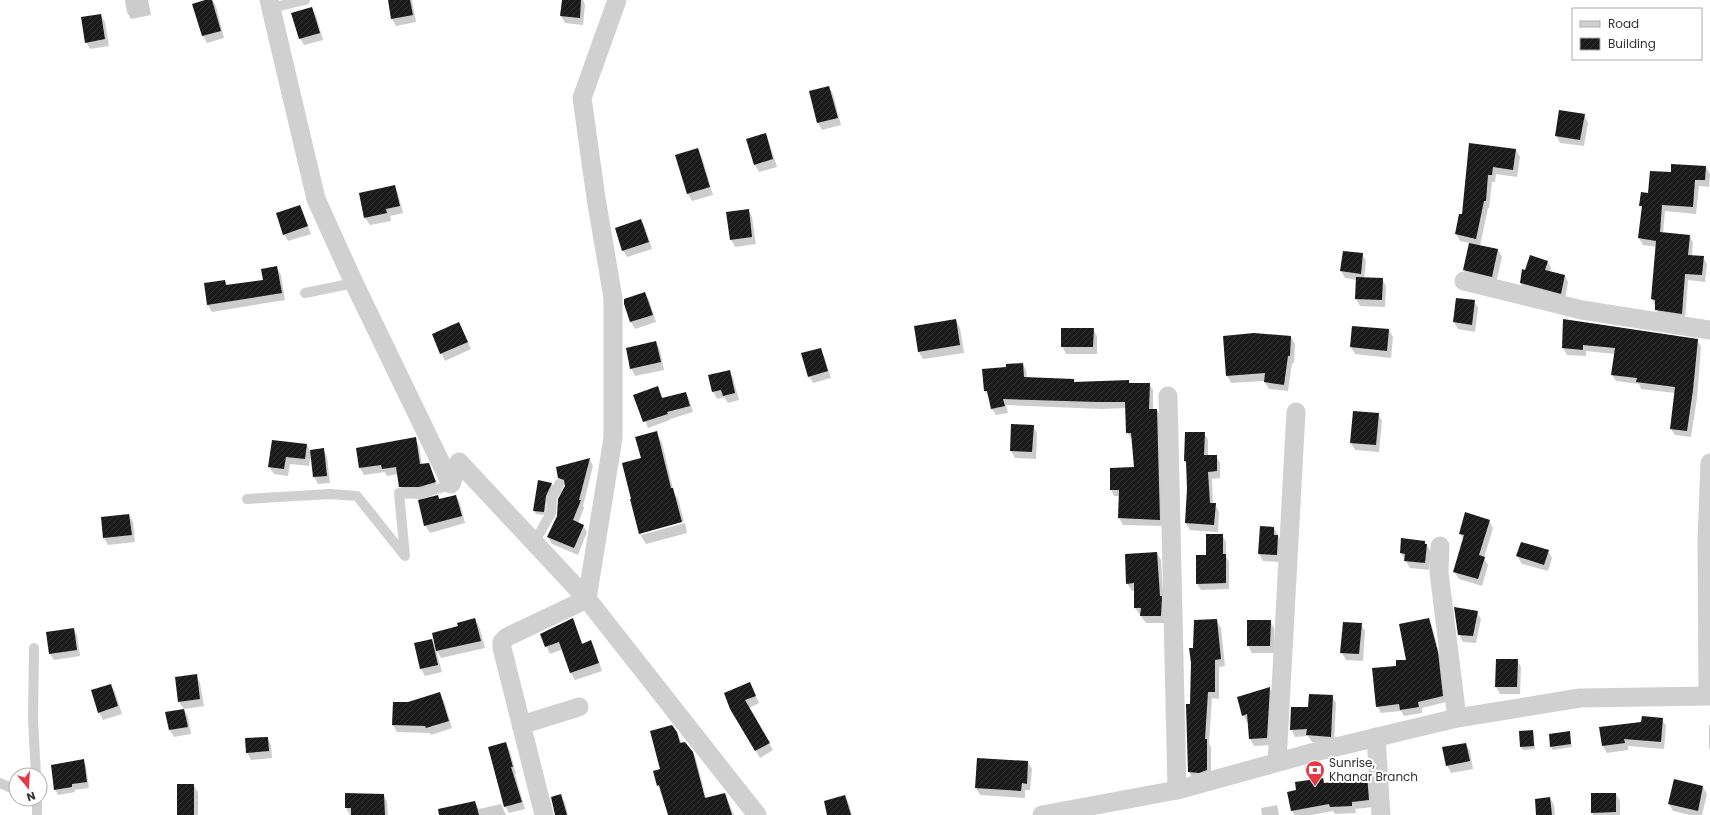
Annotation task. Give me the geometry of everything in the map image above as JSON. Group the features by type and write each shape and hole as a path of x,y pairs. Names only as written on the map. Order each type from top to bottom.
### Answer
{"street":[{"path":"587,600 613,438 613,298 596,198 582,98 617,0"},
{"path":"270,4 316,199 354,284 451,484 459,462 587,600 757,815"},
{"path":"1464,281 1582,310 1710,330"},
{"path":"1168,396 1177,790"},
{"path":"1277,762 1296,412"},
{"path":"1042,815 1177,790 1277,762 1457,718 1580,698 1709,695 1708,539 1710,463"},
{"path":"1440,546 1439,572 1457,718"},
{"path":"544,815 502,648 502,642 507,637 587,600"},
{"path":"521,725 579,707"},
{"path":"1376,737 1381,815"}],"lane":[{"path":"270,4 305,0"},
{"path":"305,293 354,284"},
{"path":"247,499 330,494 357,496 406,556 399,493 420,494 472,477"},
{"path":"534,543 551,513 552,497 558,490 559,484"},
{"path":"34,648 33,720 36,767"}],"building":[{"path":"205,0 212,0 221,31 202,36 192,4"},
{"path":"388,0 410,0 413,15 391,19"},
{"path":"562,0 581,0 580,18 560,16"},
{"path":"312,7 320,33 299,39 291,13"},
{"path":"101,14 105,39 85,43 81,17"},
{"path":"829,86 838,118 817,123 809,91"},
{"path":"1559,110 1585,114 1580,140 1555,136"},
{"path":"766,133 773,159 754,165 746,139"},
{"path":"1469,143 1516,149 1513,170 1493,167 1492,175 1488,175 1486,201 1484,201 1476,239 1455,234 1459,214 1462,214"},
{"path":"698,148 710,187 687,194 675,155"},
{"path":"1671,164 1706,166 1705,180 1695,180 1693,207 1662,205 1660,232 1690,235 1688,255 1704,256 1702,275 1685,274 1682,314 1655,310 1655,300 1651,299 1656,241 1638,238 1642,206 1639,206 1641,192 1648,193 1650,171 1671,172"},
{"path":"395,185 400,206 386,209 387,213 364,218 359,193"},
{"path":"300,205 308,226 283,235 276,213"},
{"path":"749,209 752,237 730,240 726,212"},
{"path":"641,219 649,242 622,251 615,228"},
{"path":"1469,243 1498,249 1492,277 1463,270"},
{"path":"1343,251 1363,253 1361,274 1340,271"},
{"path":"1530,255 1548,261 1545,270 1565,275 1561,294 1520,283 1522,269 1525,270"},
{"path":"277,266 282,293 207,305 204,283 225,280 226,285 263,280 261,269"},
{"path":"1356,277 1383,278 1382,300 1355,299"},
{"path":"645,292 653,315 630,322 624,304 624,299"},
{"path":"1456,298 1475,300 1472,325 1453,322"},
{"path":"956,319 960,345 918,352 914,326"},
{"path":"1563,319 1698,339 1687,431 1670,429 1675,387 1636,382 1637,378 1611,375 1615,348 1583,345 1583,350 1562,348"},
{"path":"459,322 468,342 440,354 432,334"},
{"path":"1352,326 1389,329 1387,351 1350,347"},
{"path":"1061,328 1094,328 1093,347 1061,347"},
{"path":"1254,333 1291,336 1290,356 1288,356 1284,385 1264,382 1265,373 1226,376 1223,336"},
{"path":"656,341 661,362 630,369 626,348"},
{"path":"821,348 828,371 808,377 801,353"},
{"path":"1023,363 1024,377 1074,379 1074,382 1129,380 1129,383 1150,383 1149,409 1157,409 1160,520 1118,518 1119,490 1110,490 1110,468 1134,467 1131,433 1126,433 1125,402 1003,399 1005,406 991,409 987,391 984,391 982,369 1006,367 1006,364"},
{"path":"730,370 735,393 723,396 721,390 712,392 708,375"},
{"path":"658,386 662,398 686,392 690,406 667,412 668,414 643,422 633,395"},
{"path":"1353,411 1379,413 1376,445 1350,443"},
{"path":"1011,424 1034,425 1032,452 1010,451"},
{"path":"657,431 671,488 673,488 682,522 639,534 622,463 641,458 635,437"},
{"path":"1185,432 1205,432 1204,455 1217,455 1217,471 1208,472 1210,503 1216,503 1214,525 1185,523 1187,489 1186,461 1184,461"},
{"path":"416,437 420,464 429,463 436,482 419,487 399,487 396,467 382,469 381,465 359,468 356,448"},
{"path":"272,440 307,444 305,459 286,457 284,469 268,467"},
{"path":"324,448 327,476 313,477 310,450"},
{"path":"590,458 579,500 581,500 573,520 584,525 574,548 547,537 557,516 558,499 565,486 564,480 558,478 556,467"},
{"path":"538,480 552,483 546,496 544,512 533,511"},
{"path":"438,495 439,499 456,495 462,516 424,526 418,500"},
{"path":"1465,512 1490,520 1479,555 1485,557 1478,579 1453,572 1464,535 1459,534"},
{"path":"129,514 132,535 103,538 101,517"},
{"path":"1260,526 1274,527 1274,535 1278,535 1277,555 1258,554"},
{"path":"1206,534 1223,534 1223,554 1226,554 1226,583 1196,584 1196,555 1206,555"},
{"path":"1401,538 1425,541 1425,544 1427,544 1425,563 1404,561 1405,554 1400,553"},
{"path":"1521,542 1549,550 1544,565 1516,556"},
{"path":"1157,552 1160,596 1162,596 1161,616 1140,616 1141,608 1134,608 1134,583 1126,584 1125,554"},
{"path":"1454,607 1478,611 1473,636 1458,635"},
{"path":"475,618 481,641 436,651 432,633 458,626 457,623"},
{"path":"573,618 582,644 591,640 599,663 570,673 559,642 545,647 540,634"},
{"path":"1429,618 1438,652 1443,696 1418,702 1419,707 1400,710 1399,704 1376,707 1372,668 1396,666 1396,660 1406,660 1399,624"},
{"path":"1217,619 1221,659 1215,660 1215,692 1208,692 1205,739 1207,739 1207,770 1199,773 1188,772 1186,704 1190,704 1191,663 1189,648 1193,648 1194,620"},
{"path":"1247,620 1271,620 1270,646 1247,646"},
{"path":"1343,622 1362,623 1359,654 1340,653"},
{"path":"74,628 77,650 49,654 46,632"},
{"path":"432,639 438,665 420,669 414,643"},
{"path":"1496,659 1518,659 1517,687 1495,687"},
{"path":"197,674 200,699 178,702 175,677"},
{"path":"750,682 756,696 745,700 770,743 755,751 730,709 724,693"},
{"path":"111,684 118,706 98,713 91,690"},
{"path":"1270,687 1267,738 1249,739 1247,714 1242,716 1237,697"},
{"path":"440,692 449,721 426,728 425,726 392,725 393,702 408,702"},
{"path":"1309,694 1333,695 1331,737 1306,735 1307,729 1290,730 1291,707 1308,707"},
{"path":"184,709 188,727 169,730 165,712"},
{"path":"1642,716 1663,718 1661,742 1624,739 1625,743 1602,746 1599,727 1641,722"},
{"path":"672,725 677,732 680,743 685,742 693,752 705,798 725,793 732,815 668,815 653,771 660,769 650,731"},
{"path":"1533,730 1534,746 1520,747 1519,731"},
{"path":"1570,731 1571,744 1550,747 1549,734"},
{"path":"268,737 269,751 246,753 245,738"},
{"path":"506,742 513,767 511,767 522,802 504,807 488,747"},
{"path":"1466,743 1470,761 1446,766 1442,747"},
{"path":"977,758 1028,761 1027,784 1022,783 1021,791 975,788"},
{"path":"84,759 87,782 72,784 72,787 54,790 51,765"},
{"path":"1367,774 1369,800 1352,802 1352,806 1330,807 1329,804 1291,811 1287,792 1296,790 1295,782 1323,778 1324,783 1354,780 1354,775"},
{"path":"1674,779 1703,786 1698,811 1668,804"},
{"path":"177,784 194,784 194,815 177,815"},
{"path":"345,793 384,794 385,815 351,815 351,808 345,808"},
{"path":"1591,793 1616,793 1616,812 1591,813"},
{"path":"561,794 567,815 555,815 551,797"},
{"path":"845,795 851,815 827,815 824,801"},
{"path":"1550,797 1552,815 1536,815 1535,799"},
{"path":"475,801 479,815 439,815 438,809"}],"place":[{"name":"Sunrise, Khanar Branch","path":"1315,787"}]}
